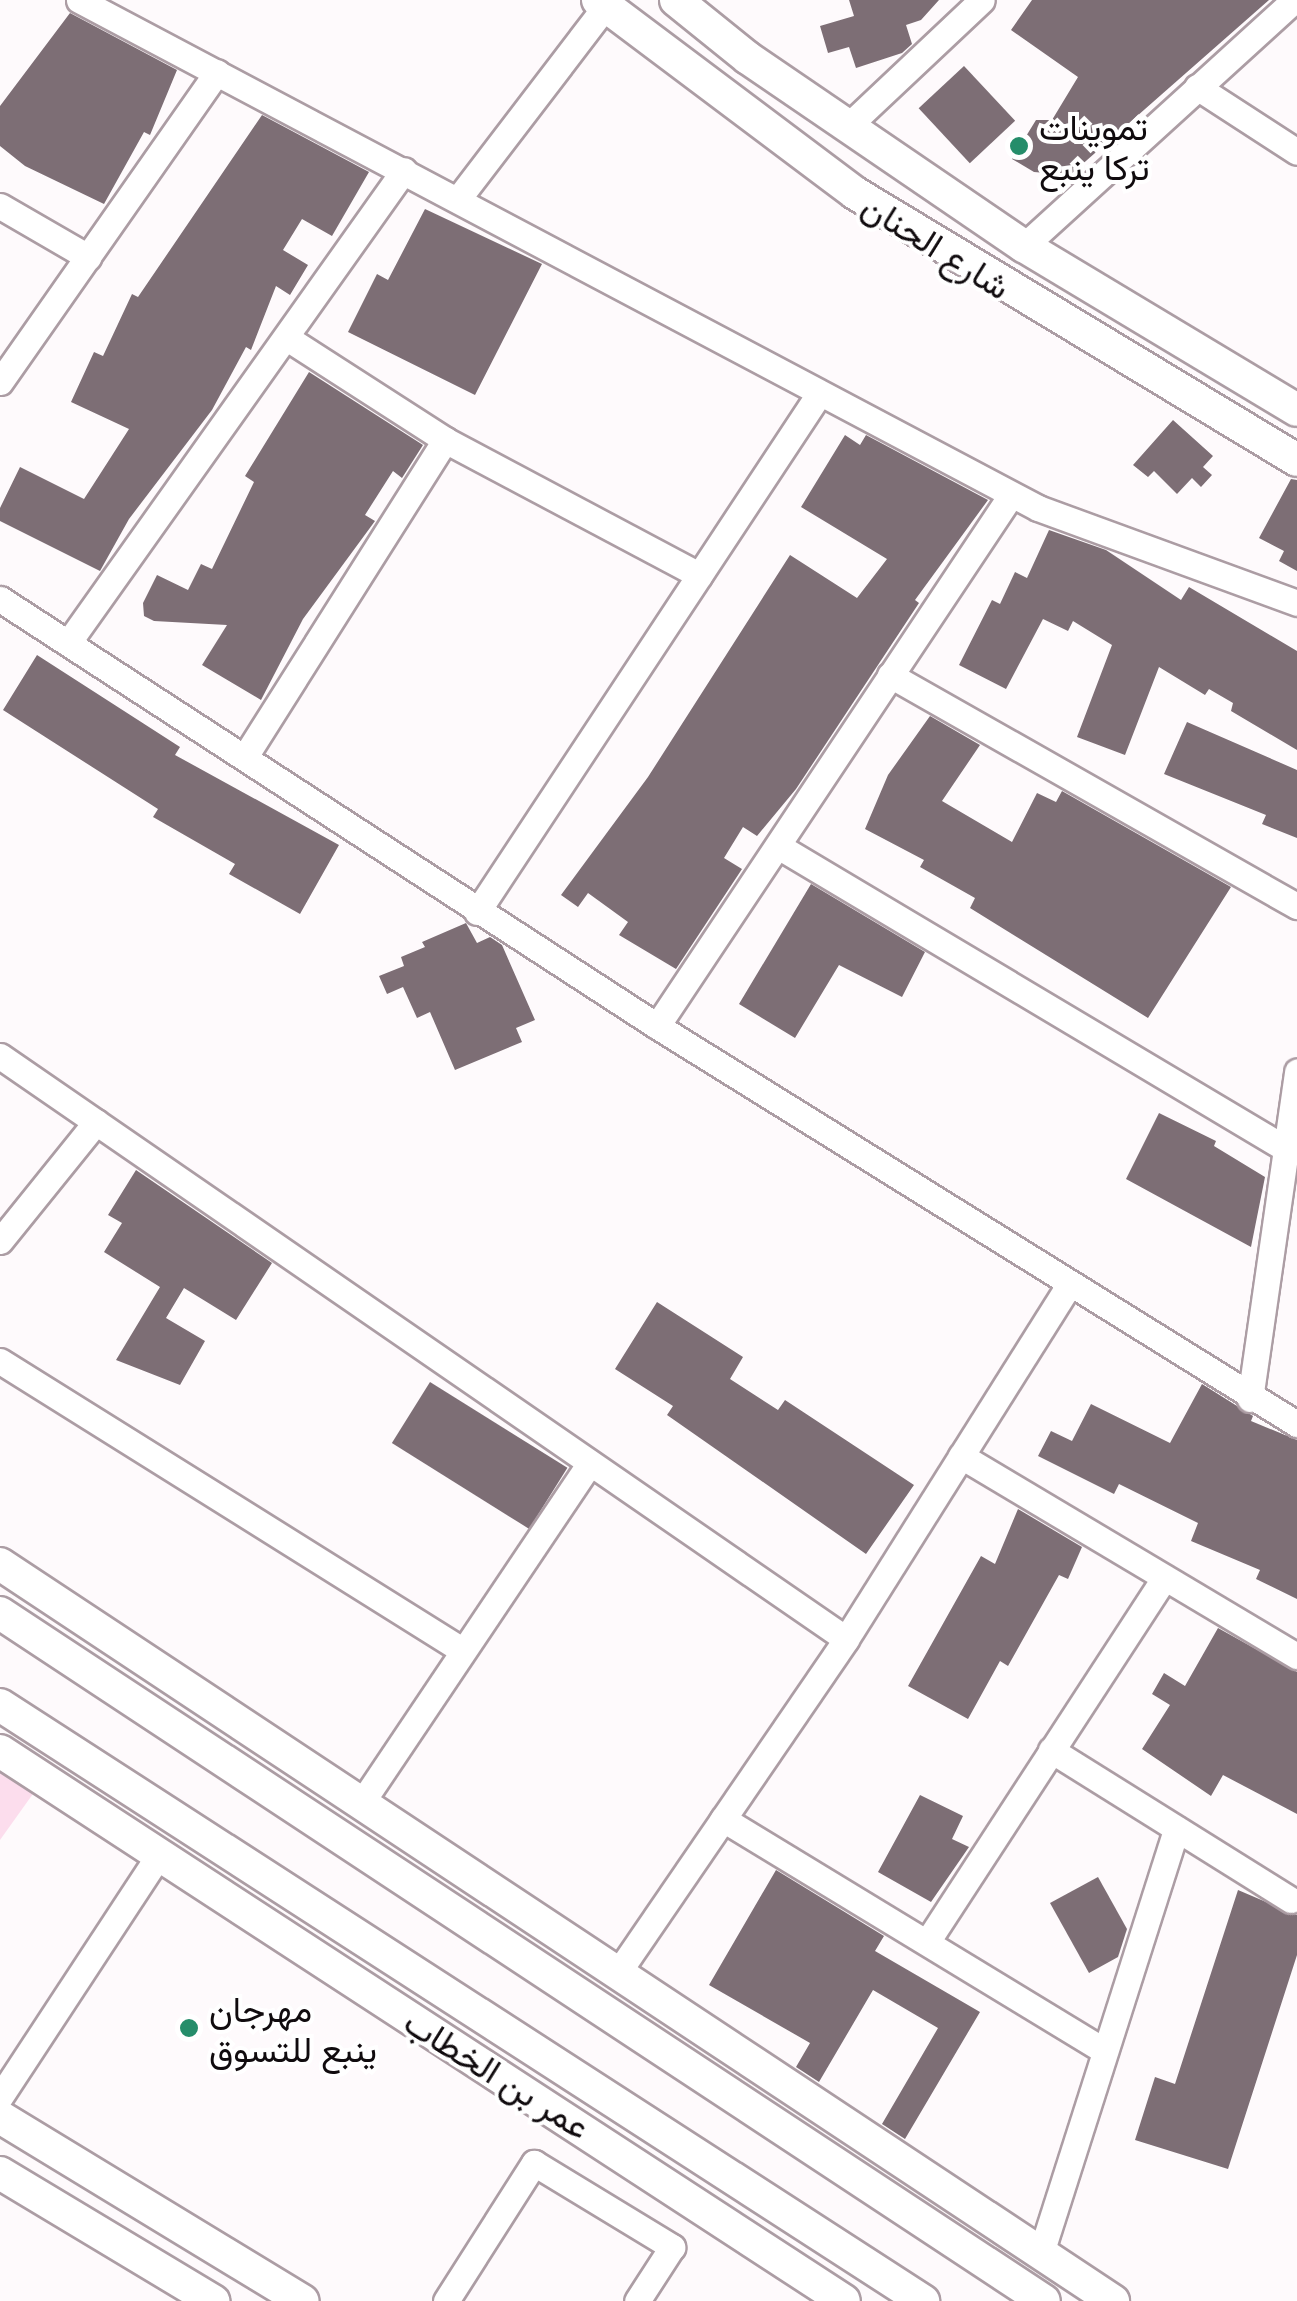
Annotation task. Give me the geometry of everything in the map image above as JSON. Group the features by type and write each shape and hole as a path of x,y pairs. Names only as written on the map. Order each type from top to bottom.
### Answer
{"main road":[{"name":"شارع الحنان","path":"676,0 847,127 1024,246 1297,410"},
{"name":"شارع الحنان","path":"602,4 870,204 1297,460"},
{"path":"0,1564 360,1806 619,1971 1113,2301"},
{"path":"0,1613 866,2179 1044,2301"},
{"path":"0,1705 924,2301"},
{"name":"عمر بن الخطاب","path":"0,1751 844,2301"},
{"path":"0,2117 303,2301"},
{"path":"0,2173 213,2301"}],"street":[{"path":"79,0 1011,494 1297,603"},
{"path":"847,127 982,0"},
{"path":"1024,246 1294,0"},
{"path":"458,199 602,4"},
{"path":"0,382 216,72"},
{"path":"1197,86 1297,152"},
{"path":"68,643 404,170"},
{"path":"0,206 88,257"},
{"path":"287,338 445,440 699,575"},
{"path":"477,912 818,394"},
{"path":"246,755 445,440"},
{"path":"656,1026 1011,494"},
{"path":"0,599 246,755 477,912 656,1026 1250,1400 1297,1424"},
{"path":"890,675 1297,906"},
{"path":"778,846 1288,1150"},
{"path":"0,1056 846,1639"},
{"path":"1250,1400 1297,1070"},
{"path":"0,1241 96,1122"},
{"path":"619,1971 846,1639 1068,1286"},
{"path":"0,1361 462,1650"},
{"path":"960,1456 1163,1580 1297,1656"},
{"path":"360,1806 590,1463"},
{"path":"927,1942 1163,1580"},
{"path":"116,1688 137,1656"},
{"path":"1050,1750 1291,1900"},
{"path":"722,1819 1103,2050"},
{"path":"1041,2253 1176,1829"},
{"path":"0,2097 158,1854"},
{"path":"258,1920 282,1884"},
{"path":"866,2179 887,2148"},
{"path":"446,2301 534,2163 672,2246 637,2301"}],"shaded area":[{"path":"0,1769 35,1791 0,1840"}],"building":[{"path":"849,0 939,0 921,20 906,25 912,44 902,53 856,68 849,47 828,53 820,26 854,16"},
{"path":"1032,0 1269,0 1070,175 1034,172 1012,159 1036,120 1052,120 1078,77 1011,30"},
{"path":"70,13 177,70 150,135 144,132 104,204 25,166 0,146 0,106"},
{"path":"964,66 1015,121 970,163 919,108"},
{"path":"262,115 369,172 332,236 302,219 283,250 308,265 290,295 276,286 251,350 246,347 212,410 129,519 100,571 0,521 0,508 20,467 84,499 129,429 71,402 94,352 103,356 132,294 138,297"},
{"path":"425,209 542,264 475,395 348,332 377,274 388,280"},
{"path":"309,372 423,445 402,478 393,471 365,515 375,521 303,619 261,700 202,665 227,625 154,621 144,616 143,603 157,575 188,590 201,564 212,569 254,482 245,476"},
{"path":"1173,420 1213,456 1203,467 1212,475 1201,487 1192,478 1177,494 1154,471 1148,477 1133,465"},
{"path":"845,435 860,445 866,435 988,500 915,600 919,603 796,789 757,836 743,827 724,858 742,869 676,969 619,935 628,922 588,893 578,907 561,895 648,777 790,555 857,598 887,559 801,507"},
{"path":"1291,479 1297,480 1297,571 1279,561 1284,551 1259,538"},
{"path":"1049,530 1106,550 1181,600 1189,587 1297,651 1297,750 1231,711 1233,703 1209,689 1205,695 1159,667 1125,755 1077,737 1112,645 1073,621 1068,631 1043,619 1006,689 959,665 992,600 1000,604 1015,572 1027,578"},
{"path":"37,655 180,747 175,755 339,845 300,914 229,874 235,864 153,817 158,809 3,710"},
{"path":"930,716 980,745 942,801 1012,842 1037,793 1056,802 1062,791 1231,887 1148,1018 970,908 975,898 920,867 924,860 865,829 888,775"},
{"path":"1187,722 1297,770 1297,838 1262,824 1266,815 1164,774"},
{"path":"811,884 925,952 902,997 839,965 795,1038 739,1004"},
{"path":"466,923 477,943 490,937 502,945 535,1020 516,1028 522,1042 455,1070 430,1012 417,1018 403,987 387,994 379,976 404,966 401,957 425,947 422,942"},
{"path":"1159,1113 1216,1141 1214,1146 1265,1177 1251,1247 1126,1179"},
{"path":"136,1170 272,1263 236,1320 184,1288 166,1318 205,1341 180,1385 116,1360 160,1287 104,1252 122,1223 108,1215"},
{"path":"657,1302 743,1357 730,1379 778,1410 785,1400 914,1485 866,1554 667,1415 673,1406 615,1369"},
{"path":"430,1382 567,1468 529,1529 392,1443"},
{"path":"1202,1384 1253,1416 1251,1421 1297,1440 1297,1599 1256,1579 1260,1570 1191,1541 1198,1523 1119,1484 1114,1494 1038,1456 1051,1431 1072,1441 1091,1404 1170,1443"},
{"path":"1018,1509 1082,1547 1068,1579 1059,1575 1008,1666 1000,1661 968,1719 908,1686 981,1556 995,1564"},
{"path":"1218,1628 1297,1672 1297,1814 1223,1775 1211,1796 1142,1749 1170,1705 1152,1694 1164,1673 1185,1686"},
{"path":"920,1795 963,1816 952,1839 969,1847 931,1902 878,1872"},
{"path":"776,1870 884,1936 875,1951 980,2012 905,2139 882,2124 938,2028 873,1990 819,2082 796,2067 810,2043 709,1985"},
{"path":"1098,1877 1127,1929 1118,1957 1089,1973 1050,1903"},
{"path":"1238,1890 1297,1915 1297,1955 1228,2169 1135,2140 1155,2077 1175,2084"}],"place":[{"name":"تموينات تركا ينبع","path":"1019,146"},
{"name":"مهرجان ينبع للتسوق","path":"189,2028"}]}
